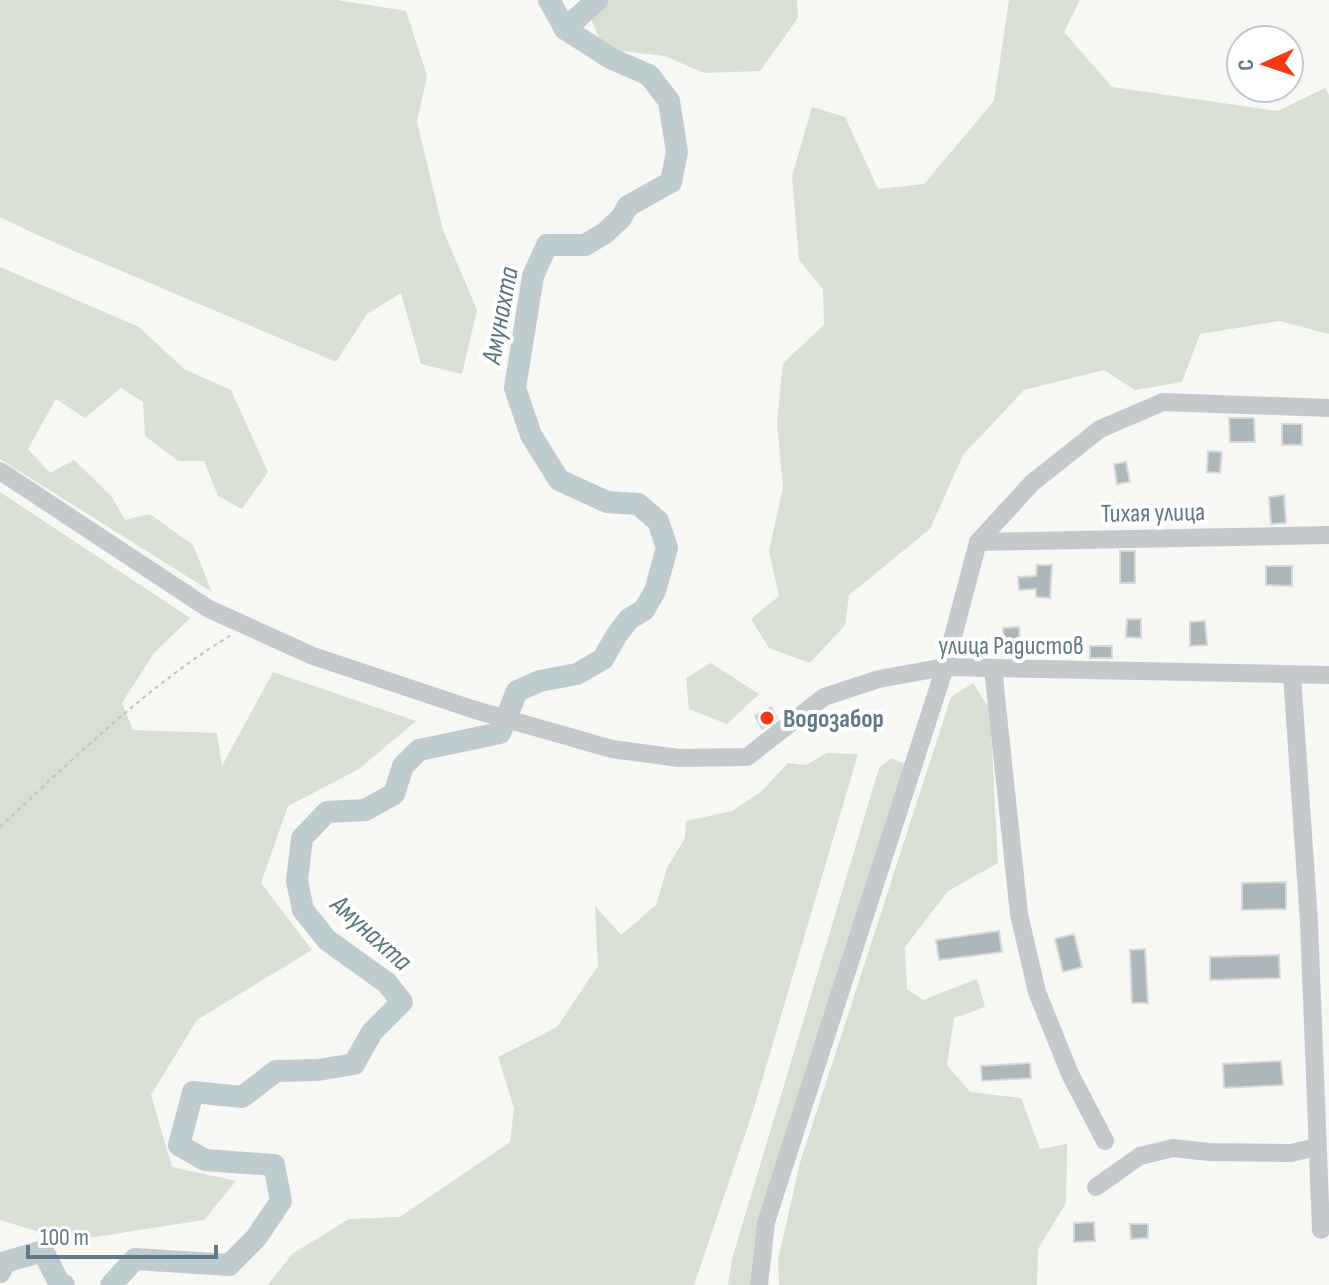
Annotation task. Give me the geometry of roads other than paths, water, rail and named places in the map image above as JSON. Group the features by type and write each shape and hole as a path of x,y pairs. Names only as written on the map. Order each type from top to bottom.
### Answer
{"street":[{"path":"759,1285 769,1210 945,667 978,542 1032,483 1100,429 1163,402 1329,408"},
{"name":"улица Радистов","path":"0,471 209,609 246,626 313,656 472,709 612,749 679,758 747,757 824,697 879,679 945,667 1329,675"},
{"name":"Тихая улица","path":"978,542 1329,535"},
{"path":"993,668 1019,914 1037,992 1070,1074 1105,1141"},
{"path":"1292,675 1322,1103 1317,1147 1321,1230"},
{"path":"1096,1187 1140,1156 1173,1148 1209,1152 1291,1153 1317,1147"}],"waterway":[{"name":"Амунахта","path":"111,1285 135,1259 229,1265 256,1238 281,1201 274,1165 205,1160 179,1145 193,1092 242,1097 276,1071 318,1070 354,1064 372,1032 402,1002 387,983 327,940 303,910 297,881 302,838 327,812 365,810 394,794 403,766 419,750 500,733 517,691 540,681 577,674 603,659 616,636 629,619 644,610 655,591 667,548 658,521 638,504 607,502 559,480 531,435 515,388 533,276 547,245 585,245 605,233 621,218 628,206 671,182 677,152 669,101 649,75 612,59 565,29 549,0"},
{"path":"565,29 597,0"},
{"name":"Амунахта","path":"0,1272 5,1262 43,1251 59,1283 64,1285"}],"place":[{"name":"Водозабор","path":"767,718"}]}
